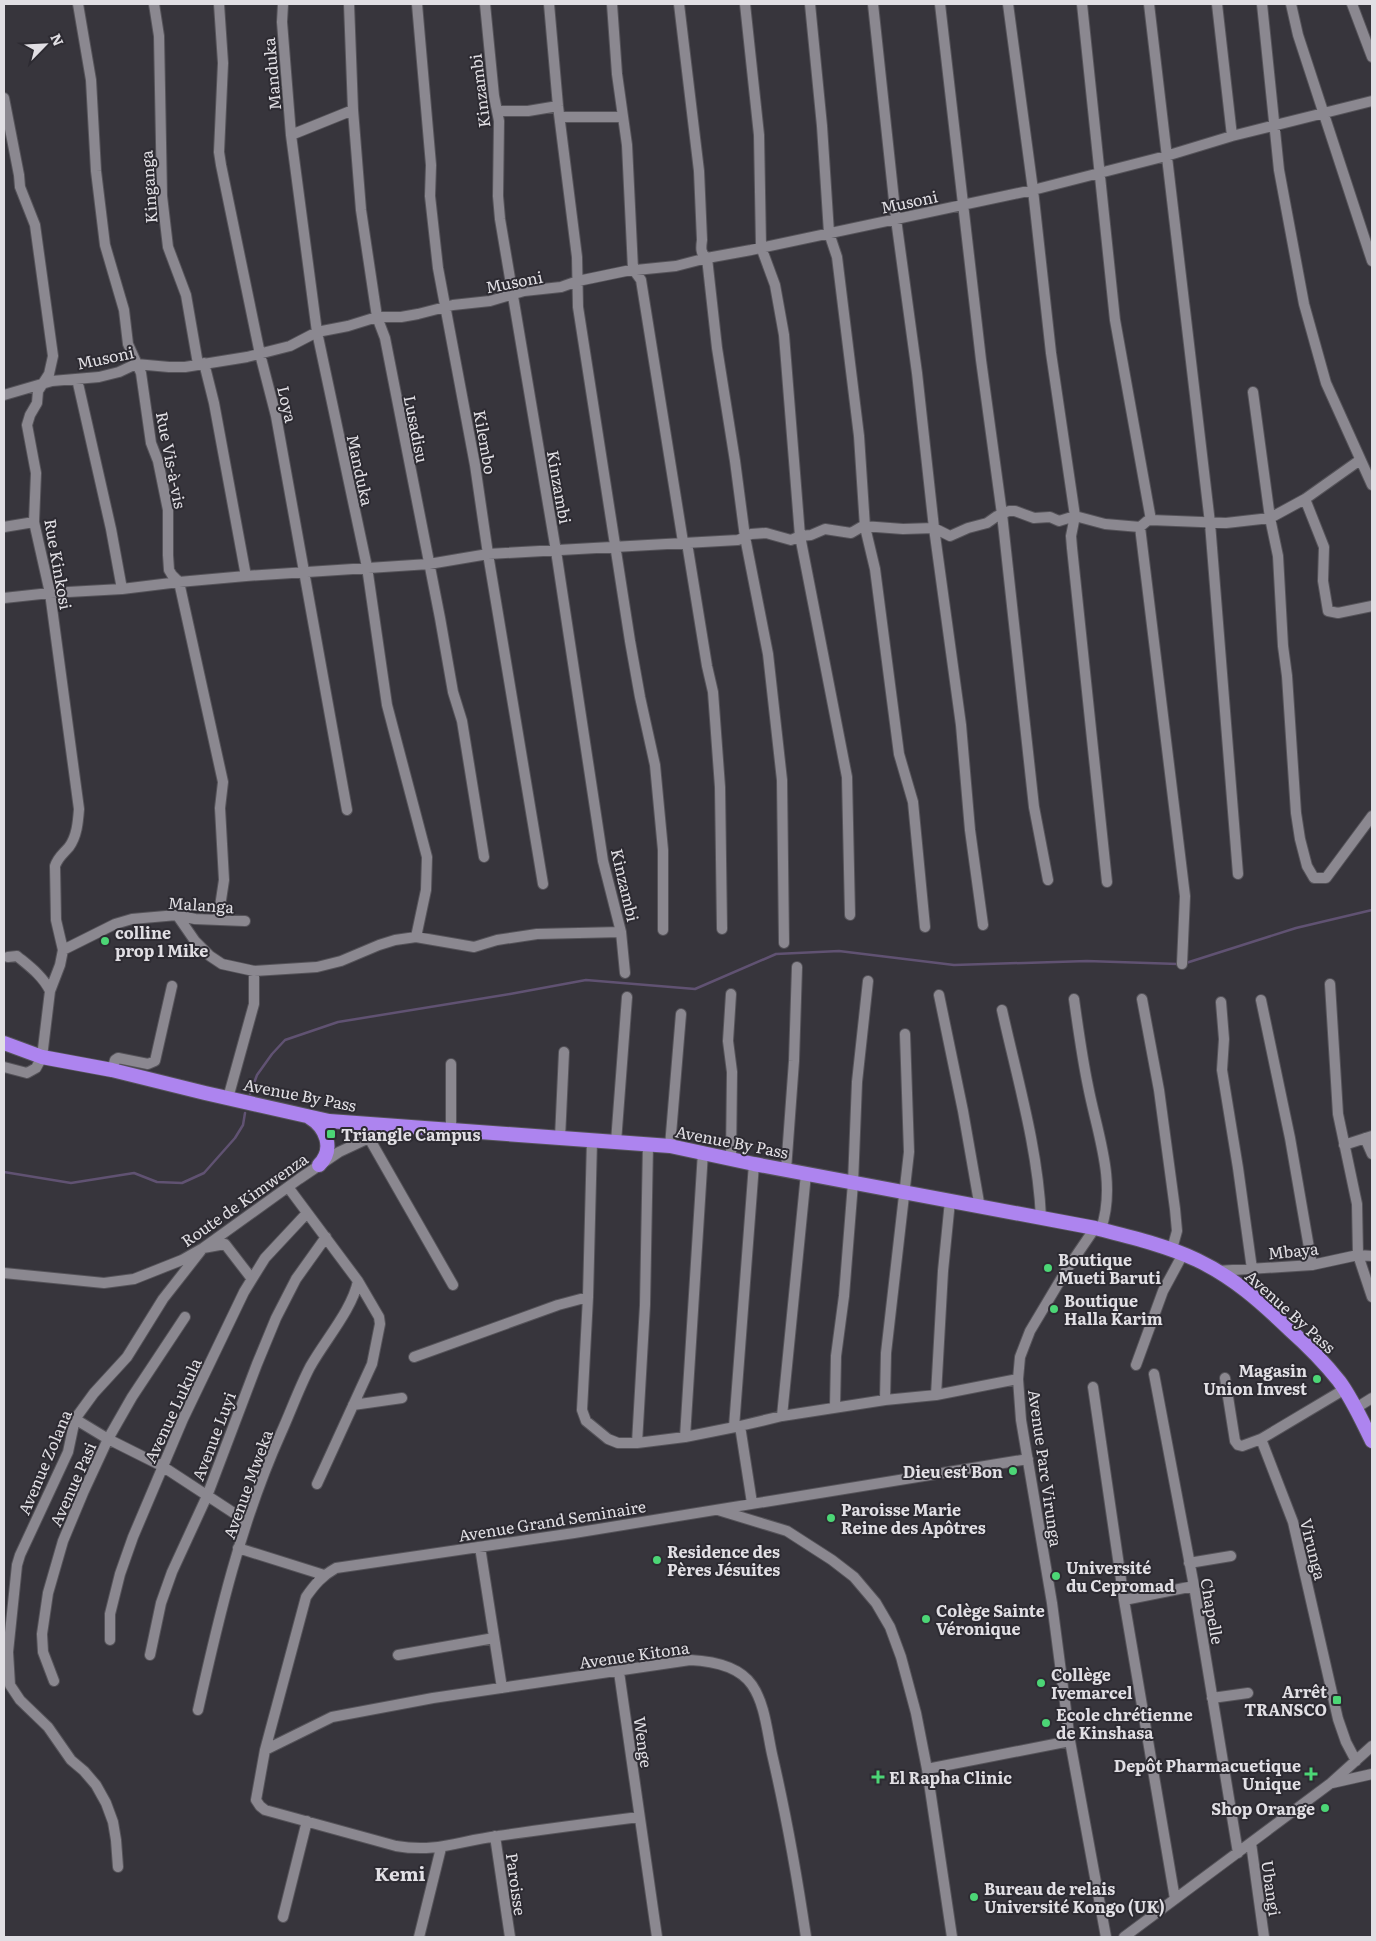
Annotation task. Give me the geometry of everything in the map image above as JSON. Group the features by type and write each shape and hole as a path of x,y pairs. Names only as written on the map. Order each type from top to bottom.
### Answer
{"highway":[{"name":"Avenue By Pass","path":"4,1043 42,1057 112,1070 329,1121 670,1146 980,1208 1098,1229 1177,1252 1217,1271 1258,1300 1313,1351 1345,1389 1372,1441"},
{"path":"304,1114 318,1123 325,1133 328,1150 325,1158 319,1165"}],"street":[{"name":"Rue Vis-à-vis","path":"78,4 91,80 96,171 105,245 124,310 128,344 141,373 150,435 167,498 169,570 179,582 223,782 220,808 224,880 218,920"},
{"name":"Kinganga","path":"154,4 159,36 162,196 168,247 186,295 201,363 218,422 246,576"},
{"name":"Loya","path":"219,4 223,63 219,152 221,165 260,354 276,416 347,810"},
{"name":"Manduka","path":"283,4 282,22 291,135 317,332 366,567 387,705 427,857 426,890 416,937"},
{"name":"Lusadisu","path":"349,4 353,110 361,210 377,316 385,338 453,692 462,720 484,857"},
{"name":"Kilembo","path":"417,4 431,164 430,196 444,308 455,353 475,465 543,884"},
{"name":"Kinzambi","path":"485,4 494,96 499,122 498,196 500,219 556,551 603,861 621,932 625,973"},
{"path":"549,4 558,106 577,257 578,308 614,547 638,688 655,766 664,850 663,930"},
{"path":"612,4 627,145 633,269 640,280 713,692 720,786 722,930"},
{"path":"679,4 699,171 701,251 703,256 707,258 717,348 745,537 768,654 782,780 784,943"},
{"path":"745,4 759,135 761,248 776,285 784,335 800,536 847,777 850,916"},
{"path":"810,4 822,126 829,233 836,251 859,436 865,527 875,568 899,754 913,802 925,927"},
{"path":"873,4 896,219 917,373 934,528 961,725 970,830 983,925"},
{"path":"940,4 981,360 1002,514 1034,807 1048,880"},
{"path":"1008,4 1033,190 1051,353 1075,516 1071,536 1072,548 1107,882"},
{"path":"1082,4 1116,320 1151,520"},
{"path":"1150,4 1166,156 1210,523 1238,874"},
{"path":"1218,4 1232,136"},
{"path":"1262,4 1279,170 1310,331 1326,383 1372,486"},
{"path":"1291,4 1298,35 1372,261"},
{"path":"1352,4 1372,57"},
{"name":"Rue Kinkosi","path":"4,98 20,187 35,225 53,356 49,374 38,391 37,403 27,425 36,472 34,522 50,593 80,809 74,838 57,858 54,879 56,920 62,950"},
{"name":"Musoni","path":"4,395 44,383 99,377 119,372 136,364 169,368 185,367 260,354 290,346 317,332 348,326 377,316 401,317 453,305 490,301 532,289 561,287 578,281 633,269 676,266 964,205 1033,190 1166,156 1232,136 1372,101"},
{"path":"498,111 528,111 558,106"},
{"path":"291,135 353,110"},
{"path":"560,117 623,117"},
{"path":"76,379 111,529 122,589"},
{"path":"1252,392 1270,518 1276,542 1280,580 1283,646 1287,676 1296,813 1302,848 1310,874 1314,878 1326,878 1372,816"},
{"path":"4,598 122,589 246,576 429,564 488,554 738,540 751,534 766,533 788,540 811,535 828,528 851,533 862,527 903,530 934,528 950,536 968,528 987,523 1009,511 1015,511 1034,518 1050,517 1059,521 1075,516 1105,524 1140,527 1151,520 1243,523 1270,518 1304,499 1360,460"},
{"path":"1304,499 1324,547 1323,581 1328,611 1338,613 1372,606"},
{"path":"4,527 34,522"},
{"path":"1140,527 1185,896 1182,964"},
{"path":"177,914 195,941 210,956 222,964 254,971 318,967 341,961 395,940 416,937 474,947 497,940 537,934 621,932"},
{"name":"Malanga","path":"62,950 115,924 145,917 177,914 194,919 244,921"},
{"path":"4,1067 27,1073 36,1068 42,1057 50,991 60,966 62,950"},
{"path":"8,957 17,956 28,964 47,984 50,991"},
{"path":"786,1170 794,1061 797,967"},
{"path":"228,1098 254,1004 254,971"},
{"path":"835,1407 836,1356 844,1296 853,1183 857,1082 868,981"},
{"path":"1330,984 1338,1114 1357,1204 1358,1255 1372,1298"},
{"path":"112,1070 115,1060 118,1058 148,1064 156,1061 172,986"},
{"path":"731,994 728,1041 732,1072 732,1159"},
{"path":"939,995 963,1110 980,1208"},
{"path":"616,1142 627,997"},
{"path":"1074,999 1088,1086 1106,1169 1107,1197 1104,1218 1098,1229"},
{"path":"1136,1365 1177,1252 1175,1209 1159,1090 1142,999"},
{"path":"1261,1000 1290,1138 1312,1265"},
{"path":"1221,1002 1224,1039 1222,1070 1252,1269"},
{"path":"1002,1010 1036,1159 1041,1218"},
{"path":"670,1146 680,1014"},
{"path":"885,1400 886,1353 909,1152 905,1034"},
{"path":"560,1138 564,1052"},
{"path":"451,1064 451,1130"},
{"name":"Route de Kimwenza","path":"4,1273 104,1283 134,1279 182,1260 203,1248 319,1165 347,1148 369,1138 407,1127"},
{"path":"1344,1145 1369,1137 1372,1154"},
{"path":"369,1138 453,1285"},
{"path":"592,1140 588,1297 582,1410 586,1421 608,1440 618,1443 637,1443 686,1437 782,1416 885,1400 936,1395 1018,1379"},
{"path":"637,1443 645,1305 648,1144"},
{"path":"686,1437 703,1152"},
{"path":"752,1503 737,1427 754,1164"},
{"path":"782,1416 806,1174"},
{"path":"288,1187 358,1282 379,1317 380,1324 372,1364 317,1484"},
{"path":"936,1395 943,1271 950,1201"},
{"name":"Avenue Lukula","path":"110,1640 110,1614 120,1574 132,1536 162,1466 240,1300 252,1279 265,1258 307,1214"},
{"name":"Avenue Parc Virunga","path":"1098,1229 1067,1269 1030,1331 1020,1357 1018,1379 1021,1420 1052,1603 1070,1741 1106,1937"},
{"name":"Avenue Luyi","path":"150,1655 161,1603 172,1572 207,1496 256,1364 296,1279 326,1237"},
{"path":"203,1248 225,1244 252,1279"},
{"name":"Avenue Zolana","path":"118,1867 113,1822 106,1803 96,1785 71,1760 48,1727 20,1700 10,1686 7,1675 8,1652 18,1560 68,1452 76,1419 94,1393 127,1357 163,1299 203,1248"},
{"name":"Mbaya","path":"1217,1271 1312,1265 1358,1255 1372,1256"},
{"name":"Avenue Mweka","path":"198,1710 214,1636 238,1548 262,1476 310,1368 352,1301 358,1282"},
{"path":"414,1356 558,1304 588,1297"},
{"name":"Avenue Pasi","path":"54,1681 43,1652 42,1634 48,1592 64,1540 108,1439 132,1398 185,1317"},
{"name":"Chapelle","path":"1154,1374 1190,1563 1238,1852"},
{"path":"1224,1378 1235,1441 1238,1445 1242,1446 1261,1440 1345,1389"},
{"path":"1092,1388 1124,1600 1175,1899"},
{"path":"353,1405 402,1398"},
{"path":"1356,1408 1372,1398"},
{"path":"76,1419 108,1439 162,1466 246,1521"},
{"name":"Virunga","path":"1261,1440 1293,1522 1338,1719 1346,1742 1356,1761"},
{"name":"Avenue Grand Seminaire","path":"307,1821 265,1810 256,1800 265,1750 306,1597 324,1575 336,1568 480,1547 1028,1459"},
{"path":"714,1509 787,1531 832,1560 854,1577 876,1603 890,1627 901,1657 916,1713 927,1769 952,1937"},
{"path":"480,1547 502,1688"},
{"path":"238,1548 324,1575"},
{"path":"1190,1563 1231,1556"},
{"path":"1124,1600 1194,1586"},
{"path":"398,1655 494,1638"},
{"name":"Avenue Kitona","path":"265,1750 332,1717 433,1698 690,1660 706,1661 739,1672 752,1684 761,1704 783,1803 806,1937"},
{"name":"Wenge","path":"619,1672 657,1937"},
{"path":"1212,1698 1248,1693"},
{"path":"927,1769 1070,1741"},
{"path":"1124,1937 1331,1783 1372,1746"},
{"path":"1331,1783 1372,1774"},
{"path":"283,1917 307,1821 396,1846 416,1849 441,1848 495,1836 639,1816"},
{"name":"Paroisse","path":"495,1836 510,1937"},
{"name":"Ubangi","path":"1251,1843 1264,1937"},
{"path":"419,1937 441,1848"}],"waterway":[{"path":"1186,963 1296,928 1372,910"},
{"path":"250,1094 257,1075 285,1040 338,1022 586,980 695,989 776,954 839,951 954,965 1087,961 1178,964"},
{"path":"4,1172 71,1183 134,1173 157,1182 182,1183 204,1173 235,1138 243,1125 245,1113"}],"place":[{"name":"colline prop 1 Mike","path":"105,941"},
{"name":"Triangle Campus","path":"331,1134"},
{"name":"Boutique Mueti Baruti","path":"1048,1268"},
{"name":"Boutique Halla Karim","path":"1054,1309"},
{"name":"Magasin Union Invest","path":"1317,1379"},
{"name":"Dieu est Bon","path":"1013,1471"},
{"name":"Paroisse Marie Reine des Apôtres","path":"831,1518"},
{"name":"Residence des Pères Jésuites","path":"657,1560"},
{"name":"Université du Cepromad","path":"1056,1576"},
{"name":"Colège Sainte Véronique","path":"926,1619"},
{"name":"Collège Ivemarcel","path":"1041,1683"},
{"name":"Arrêt TRANSCO","path":"1337,1700"},
{"name":"Ecole chrétienne de Kinshasa","path":"1046,1723"},
{"name":"Depôt Pharmacuetique Unique","path":"1311,1774"},
{"name":"El Rapha Clinic","path":"878,1777"},
{"name":"Shop Orange","path":"1325,1808"},
{"name":"Bureau de relais Université Kongo (UK)","path":"974,1897"}],"district":[{"name":"Kemi","path":"400,1873"}]}
